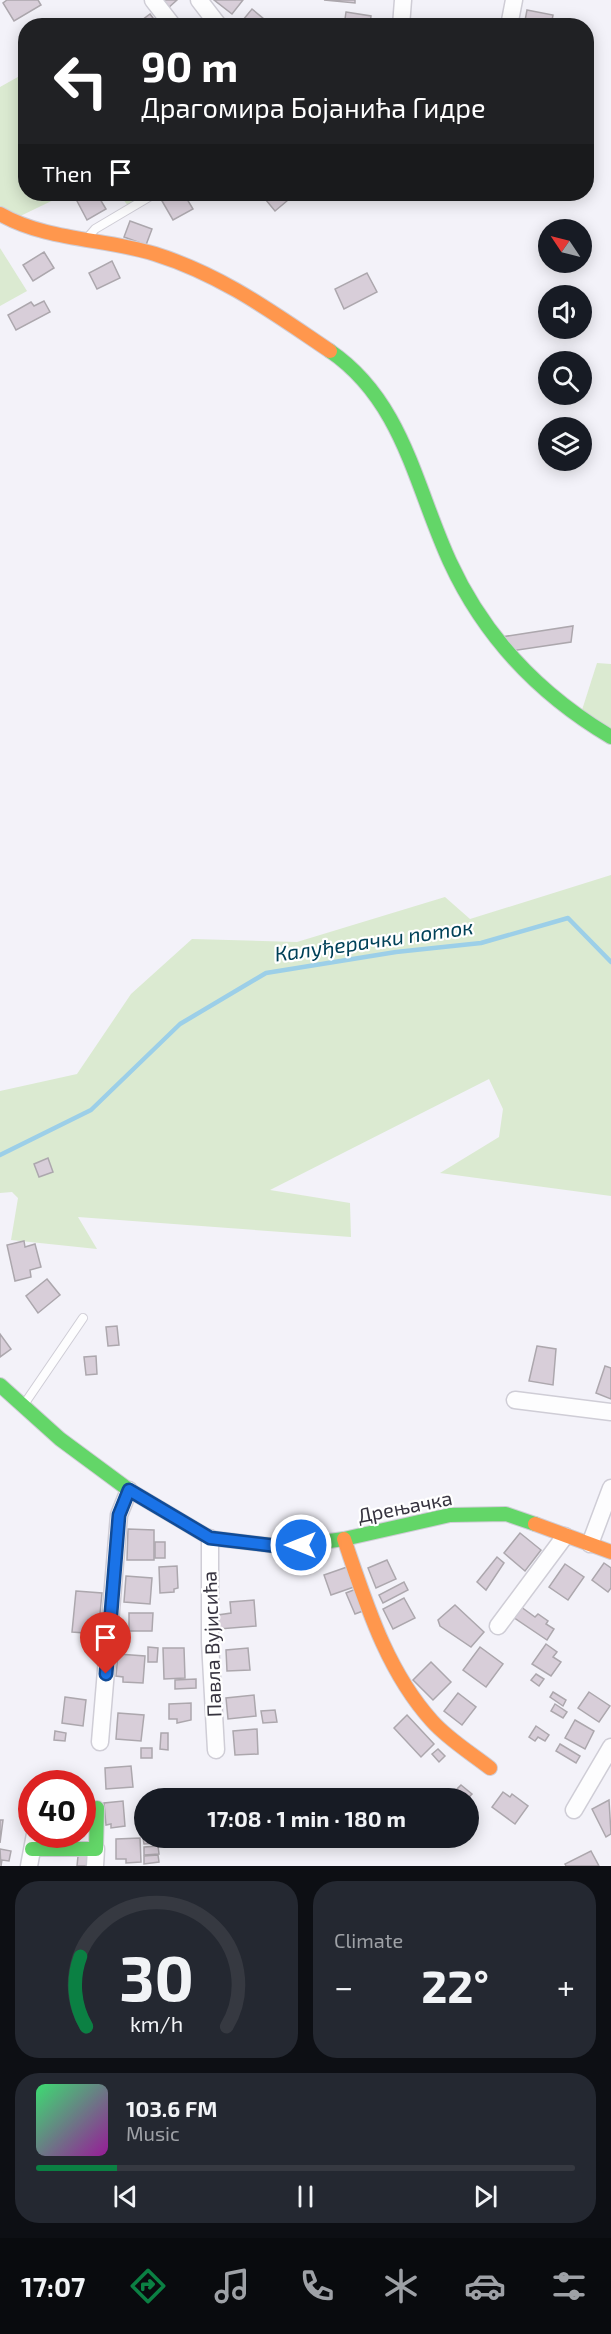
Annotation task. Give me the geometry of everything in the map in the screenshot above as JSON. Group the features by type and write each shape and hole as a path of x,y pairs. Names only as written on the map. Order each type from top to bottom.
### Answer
{"street":[{"path":"153,0 166,18"},
{"path":"199,0 213,18"},
{"path":"402,18 403,0"},
{"path":"511,18 514,0"},
{"path":"0,214 22,227 181,261 239,289 308,334 353,367 400,436 450,562 492,637 544,692 611,737"},
{"name":"Дрењачка","path":"0,1385 60,1439 129,1490 210,1538 285,1547 344,1539 450,1515 507,1514 611,1552"},
{"path":"515,1401 611,1412"},
{"path":"590,1544 611,1488"},
{"path":"100,1742 119,1515 129,1490"},
{"path":"498,1626 565,1536"},
{"name":"Павла Вујисића","path":"210,1538 210,1642 216,1750"},
{"path":"344,1539 381,1645 400,1678 435,1724 490,1768"},
{"path":"574,1810 611,1747"},
{"path":"56,1848 95,1858 97,1808"},
{"path":"29,1866 32,1848"}],"lane":[{"path":"88,240 95,229 142,201"},
{"path":"23,1406 83,1318"}],"green space":[{"path":"18,77 18,201 51,201 10,221 0,213 0,87"},
{"path":"124,201 141,201 129,207"},
{"path":"0,248 27,291 0,306"},
{"path":"597,663 611,664 611,730 582,710"},
{"path":"611,875 611,1196 440,1173 499,1137 503,1109 489,1079 270,1190 350,1203 351,1237 78,1217 97,1249 11,1240 18,1198 12,1192 0,1193 0,1091 77,1074 131,994 192,939 297,942 445,897 470,919"}],"building":[{"path":"7,0 38,0 41,5 14,21 3,3"},
{"path":"159,0 177,0 167,9"},
{"path":"214,0 243,0 232,14"},
{"path":"324,0 355,0 355,3"},
{"path":"252,9 263,18 245,18"},
{"path":"527,10 553,15 552,18 526,18"},
{"path":"346,12 371,16 371,18 345,18"},
{"path":"77,201 101,201 106,209 87,220"},
{"path":"162,201 188,201 193,209 173,220"},
{"path":"267,201 287,201 275,211"},
{"path":"130,221 152,229 146,245 124,237"},
{"path":"44,252 54,268 33,281 23,265"},
{"path":"112,261 120,278 97,289 89,273"},
{"path":"367,273 377,292 344,309 335,289"},
{"path":"44,301 50,312 16,330 8,315 31,302 34,306"},
{"path":"573,626 571,642 511,651 501,637"},
{"path":"48,1158 53,1172 39,1177 34,1164"},
{"path":"24,1241 25,1247 35,1244 41,1267 30,1270 31,1277 15,1281 7,1245"},
{"path":"47,1279 60,1295 38,1313 26,1296"},
{"path":"117,1326 119,1345 108,1346 106,1327"},
{"path":"0,1334 11,1349 0,1357"},
{"path":"537,1346 556,1349 553,1385 529,1381"},
{"path":"96,1356 97,1374 86,1375 84,1357"},
{"path":"605,1366 611,1368 611,1399 596,1393"},
{"path":"128,1529 154,1530 154,1560 127,1560"},
{"path":"520,1533 541,1550 525,1571 504,1553"},
{"path":"155,1542 165,1542 165,1558 155,1558"},
{"path":"497,1557 504,1563 486,1590 477,1582"},
{"path":"387,1560 396,1579 376,1588 368,1568"},
{"path":"604,1563 611,1568 611,1588 608,1592 592,1580"},
{"path":"565,1564 584,1577 568,1600 549,1587"},
{"path":"177,1566 178,1588 174,1589 174,1592 160,1593 159,1567"},
{"path":"347,1567 354,1587 331,1595 324,1575"},
{"path":"126,1576 152,1578 150,1604 124,1602"},
{"path":"404,1582 408,1590 383,1603 379,1595"},
{"path":"356,1589 363,1611 355,1614 346,1593"},
{"path":"76,1591 102,1593 98,1634 72,1632"},
{"path":"404,1598 415,1618 393,1629 383,1609"},
{"path":"254,1600 256,1626 219,1629 218,1615 231,1613 230,1602"},
{"path":"517,1604 535,1617 538,1614 548,1621 546,1624 554,1629 547,1640 510,1615"},
{"path":"455,1605 484,1632 471,1647 440,1626 438,1620"},
{"path":"129,1613 153,1613 152,1631 129,1631"},
{"path":"546,1644 557,1652 553,1657 561,1662 551,1676 532,1664"},
{"path":"148,1647 158,1648 157,1662 148,1662"},
{"path":"480,1647 503,1664 486,1687 463,1670"},
{"path":"163,1648 184,1648 185,1678 164,1679"},
{"path":"248,1648 250,1670 227,1671 226,1650"},
{"path":"118,1654 145,1656 143,1683 123,1682 123,1677 116,1676"},
{"path":"431,1662 451,1682 433,1700 413,1680"},
{"path":"536,1674 544,1679 539,1686 531,1680"},
{"path":"196,1679 196,1688 175,1689 175,1680"},
{"path":"553,1692 566,1700 563,1706 550,1697"},
{"path":"589,1692 610,1706 599,1722 578,1708"},
{"path":"458,1693 476,1707 462,1725 444,1711"},
{"path":"254,1695 256,1716 228,1719 226,1698"},
{"path":"65,1697 86,1700 83,1726 62,1723"},
{"path":"191,1703 191,1720 177,1723 177,1719 169,1719 169,1704"},
{"path":"555,1704 567,1712 563,1718 551,1711"},
{"path":"275,1710 277,1722 263,1723 261,1711"},
{"path":"118,1713 144,1715 141,1741 116,1739"},
{"path":"407,1715 434,1744 421,1757 394,1728"},
{"path":"575,1720 594,1731 585,1749 565,1738"},
{"path":"536,1726 549,1735 545,1741 538,1737 535,1741 529,1737"},
{"path":"257,1729 258,1754 235,1755 233,1731"},
{"path":"55,1731 66,1733 65,1741 54,1740"},
{"path":"161,1733 168,1733 168,1750 160,1749"},
{"path":"560,1744 580,1756 576,1763 556,1751"},
{"path":"141,1748 152,1748 152,1758 141,1758"},
{"path":"438,1749 445,1756 439,1762 432,1754"},
{"path":"131,1766 133,1787 106,1789 105,1768"},
{"path":"503,1792 510,1797 512,1794 528,1806 515,1824 492,1807"},
{"path":"609,1800 611,1834 606,1837 592,1809"},
{"path":"123,1801 125,1826 111,1828 111,1824 106,1825 104,1803"},
{"path":"0,1820 3,1820 0,1843"},
{"path":"134,1838 134,1848 140,1848 141,1862 126,1863 126,1859 116,1859 116,1839"},
{"path":"144,1848 158,1848 159,1854 144,1855"},
{"path":"0,1849 11,1851 9,1861 2,1860 1,1866"},
{"path":"591,1851 599,1866 566,1866 565,1864"},
{"path":"158,1855 159,1862 144,1864 144,1856"},
{"path":"78,1856 90,1856 89,1866 77,1866"}],"waterway":[{"name":"Калуђерачки поток","path":"0,1155 91,1110 180,1024 266,973 396,952 481,943 568,918 611,962"}],"traffic: fast":[{"path":"330,351 355,371 375,394 391,420 416,475 450,562 480,616 517,662 538,683 585,721 611,737"},
{"path":"0,1385 60,1439 129,1490 210,1538 285,1547 344,1539 450,1515 506,1514 535,1524"},
{"path":"32,1849 96,1849 97,1808"}],"traffic: slow":[{"path":"0,214 37,229 136,249 179,263 246,296 330,351"},
{"path":"535,1524 611,1552"},
{"path":"344,1539 379,1635 402,1680 432,1721 490,1768"}],"route":[{"path":"106,1674 119,1515 129,1490 210,1538 285,1547 301,1545"}]}
